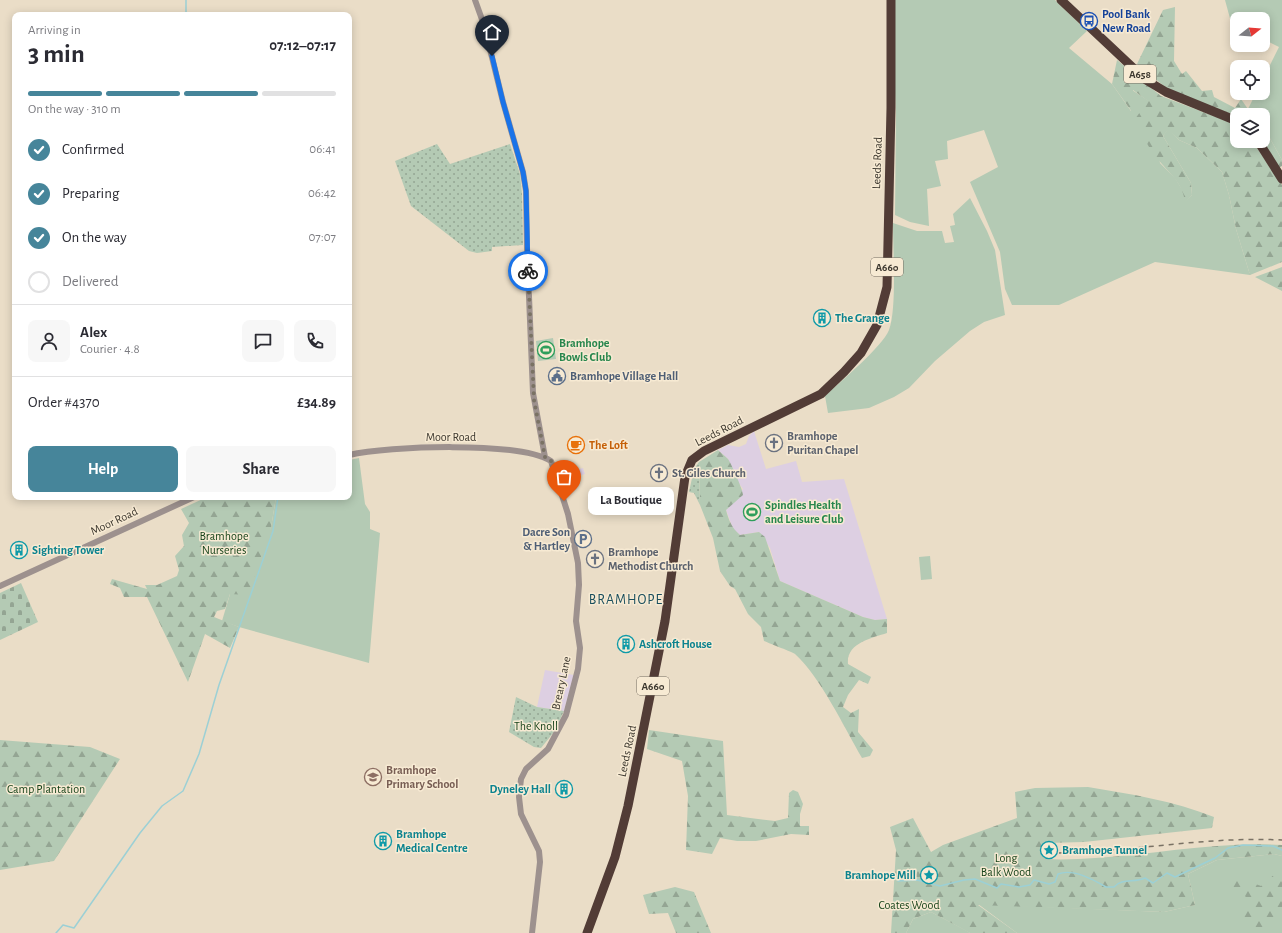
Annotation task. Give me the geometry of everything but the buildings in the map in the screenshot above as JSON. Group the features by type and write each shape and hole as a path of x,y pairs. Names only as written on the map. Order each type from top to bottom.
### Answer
{"highway":[{"name":"Leeds Road","path":"587,933 615,857 622,833 664,621 685,477 692,460 704,451 821,394 861,353 872,336 880,317 886,286 891,108 891,0"},
{"name":"A658","path":"1061,0 1150,82 1166,92 1230,118"},
{"path":"1262,148 1282,179"}],"street":[{"path":"475,0 484,25 503,102 523,172 526,191 526,248 533,393 545,457"},
{"name":"Moor Road","path":"352,454 367,451 475,448 522,452 545,457 551,461"},
{"name":"Breary Lane","path":"532,933 540,862 539,851 521,814 520,788 526,768 548,749 559,731 566,715 576,674 580,648 576,621 579,585 578,563 568,514 551,461"},
{"name":"Moor Road","path":"0,586 187,500"}],"shaded area":[{"path":"754,431 766,469 796,461 802,482 844,479 887,619 875,620 863,617 780,581 770,548 759,532 740,535 733,529 726,510 743,489 738,482 728,459 718,450 728,445 739,447 746,444 749,436"},
{"path":"583,468 585,474 574,477 576,487 566,488 564,473"},
{"path":"545,670 574,675 564,711 537,707"}],"green space":[{"path":"894,0 1055,0 1087,31 1069,48 1112,84 1131,111 1132,90 1149,101 1160,163 1175,178 1185,194 1185,202 1192,195 1191,183 1163,136 1168,129 1179,140 1197,148 1222,172 1229,195 1236,229 1250,275 1155,262 1059,305 1012,305 1005,289 1000,252 970,182 998,167 984,130 947,141 948,159 935,161 941,186 927,189 929,226 910,222 895,215 896,114 893,49"},
{"path":"1225,0 1282,0 1282,160 1270,138 1270,108 1248,108 1252,100 1270,100 1270,65 1279,47 1270,42 1270,12 1230,12 1230,18"},
{"path":"1175,7 1174,61 1182,74 1186,71 1202,91 1212,90 1214,97 1235,108 1230,108 1230,114 1170,91 1137,64 1163,10"},
{"path":"1117,60 1161,96 1230,122 1230,148 1257,148 1282,185 1282,262 1250,275 1236,229 1229,195 1222,172 1197,148 1179,140 1168,130 1163,136 1191,183 1192,195 1185,203 1184,195 1177,181 1151,150 1135,119 1148,101 1133,90 1132,112 1112,84"},
{"path":"1240,100 1247,108 1235,108"},
{"path":"1270,138 1282,160 1282,166 1278,168 1267,148 1270,148"},
{"path":"437,144 450,164 510,144 520,174 523,245 492,247 492,251 477,253 469,251 411,206 395,161"},
{"path":"970,198 995,250 1005,315 984,322 970,331 935,361 909,388 894,397 869,408 828,413 825,396 870,355 889,330 894,294 893,223 917,231 942,231 945,243 954,242 950,226 955,225 953,214"},
{"path":"1282,267 1282,291 1255,277"},
{"name":"Bramhope Bowls Club","path":"553,338 556,359 538,361 536,341"},
{"path":"718,450 730,462 743,492 743,495 726,510 730,521 740,535 759,532 765,537 780,581 863,617 875,620 887,619 887,633 861,642 851,651 848,657 848,664 871,677 868,684 859,680 848,695 843,707 851,713 859,709 858,732 873,750 870,756 862,758 832,703 805,664 795,654 764,641 761,627 748,614 735,589 730,586 720,571 713,538 700,505 699,462"},
{"path":"359,458 365,504 370,512 370,529 380,533 369,663 222,621 230,594 271,528 276,500 352,500 352,459"},
{"path":"699,462 700,505 694,493 689,492 694,469"},
{"name":"Bramhope Nurseries","path":"200,500 276,500 271,528 248,595 230,594 225,609 217,611 214,617 239,627 230,648 205,634 188,682 147,597 124,597 120,588 110,584 112,579 147,589 145,585 157,585 177,576 179,570 175,556 184,546 182,535 189,523 181,509"},
{"path":"930,556 932,579 921,580 919,557"},
{"path":"21,583 38,622 0,640 0,593"},
{"name":"The Knoll","path":"516,697 537,707 564,711 554,732 541,748 534,747 509,732"},
{"path":"649,730 723,741 727,815 775,821 788,818 789,793 793,790 798,792 803,804 800,814 800,826 809,826 809,835 791,834 756,841 737,841 720,838 712,854 686,850 688,796 682,761 647,749"},
{"name":"Camp Plantation","path":"0,740 90,747 120,759 54,861 0,870"},
{"name":"Long Balk Wood","path":"1088,787 1120,792 1199,811 1214,817 1212,828 1084,842 1046,843 1046,859 1095,858 1212,846 1259,844 1282,845 1282,856 1274,854 1217,860 1188,874 1195,905 1164,912 978,905 1017,933 970,933 931,912 913,919 906,933 891,933 896,850 890,827 913,818 931,852 943,845 1017,818 1015,792 1035,788"},
{"path":"1274,854 1282,856 1282,933 1017,933 978,904 1164,912 1195,905 1188,874 1217,860"},
{"path":"1276,873 1282,873 1282,919 1268,928 1259,929 1244,921 1244,909 1248,898 1232,889 1237,877 1261,886"},
{"path":"675,887 694,892 711,933 676,933 668,913 649,914 643,895"},
{"path":"931,912 970,933 906,933 913,919"}],"waterway":[{"path":"186,0 186,12"},
{"path":"56,933 63,925 74,928 140,833 162,806 183,791 199,754 219,685 273,531 278,500"},
{"path":"898,881 917,880 940,886 975,879 997,888 1001,884 1019,887 1030,885 1034,880 1049,884 1055,882 1058,874 1070,873 1096,881 1106,887 1114,887 1121,882 1145,878 1153,883 1167,873 1175,877 1215,858 1228,848 1243,845 1273,846 1282,850"}],"railway":[{"path":"1049,853 1107,850 1224,840 1282,840"}],"way so far":[{"path":"528,271 532,385 534,400 545,457 551,461 564,501"}],"place":[{"name":"Pool Bank New Road","path":"1089,21"},
{"name":"The Grange","path":"822,318"},
{"name":"Bramhope Bowls Club","path":"546,350"},
{"name":"Bramhope Village Hall","path":"557,376"},
{"name":"Bramhope Puritan Chapel","path":"774,443"},
{"name":"The Loft","path":"576,445"},
{"name":"St. Giles Church","path":"659,473"},
{"name":"La Boutique","path":"564,501"},
{"name":"Spindles Health and Leisure Club","path":"752,512"},
{"name":"Dacre Son & Hartley","path":"583,539"},
{"name":"Sighting Tower","path":"19,550"},
{"name":"Bramhope Methodist Church","path":"595,559"},
{"name":"Ashcroft House","path":"626,644"},
{"name":"Bramhope Primary School","path":"373,777"},
{"name":"Dyneley Hall","path":"564,789"},
{"name":"Bramhope Medical Centre","path":"383,841"},
{"name":"Bramhope Tunnel","path":"1049,850"},
{"name":"Bramhope Mill","path":"929,875"}],"district":[{"name":"BRAMHOPE","path":"626,599"}],"route":[{"path":"492,56 503,102 523,172 526,191 526,248 528,271"}],"park label":[{"name":"Coates Wood","path":"909,905"}]}
